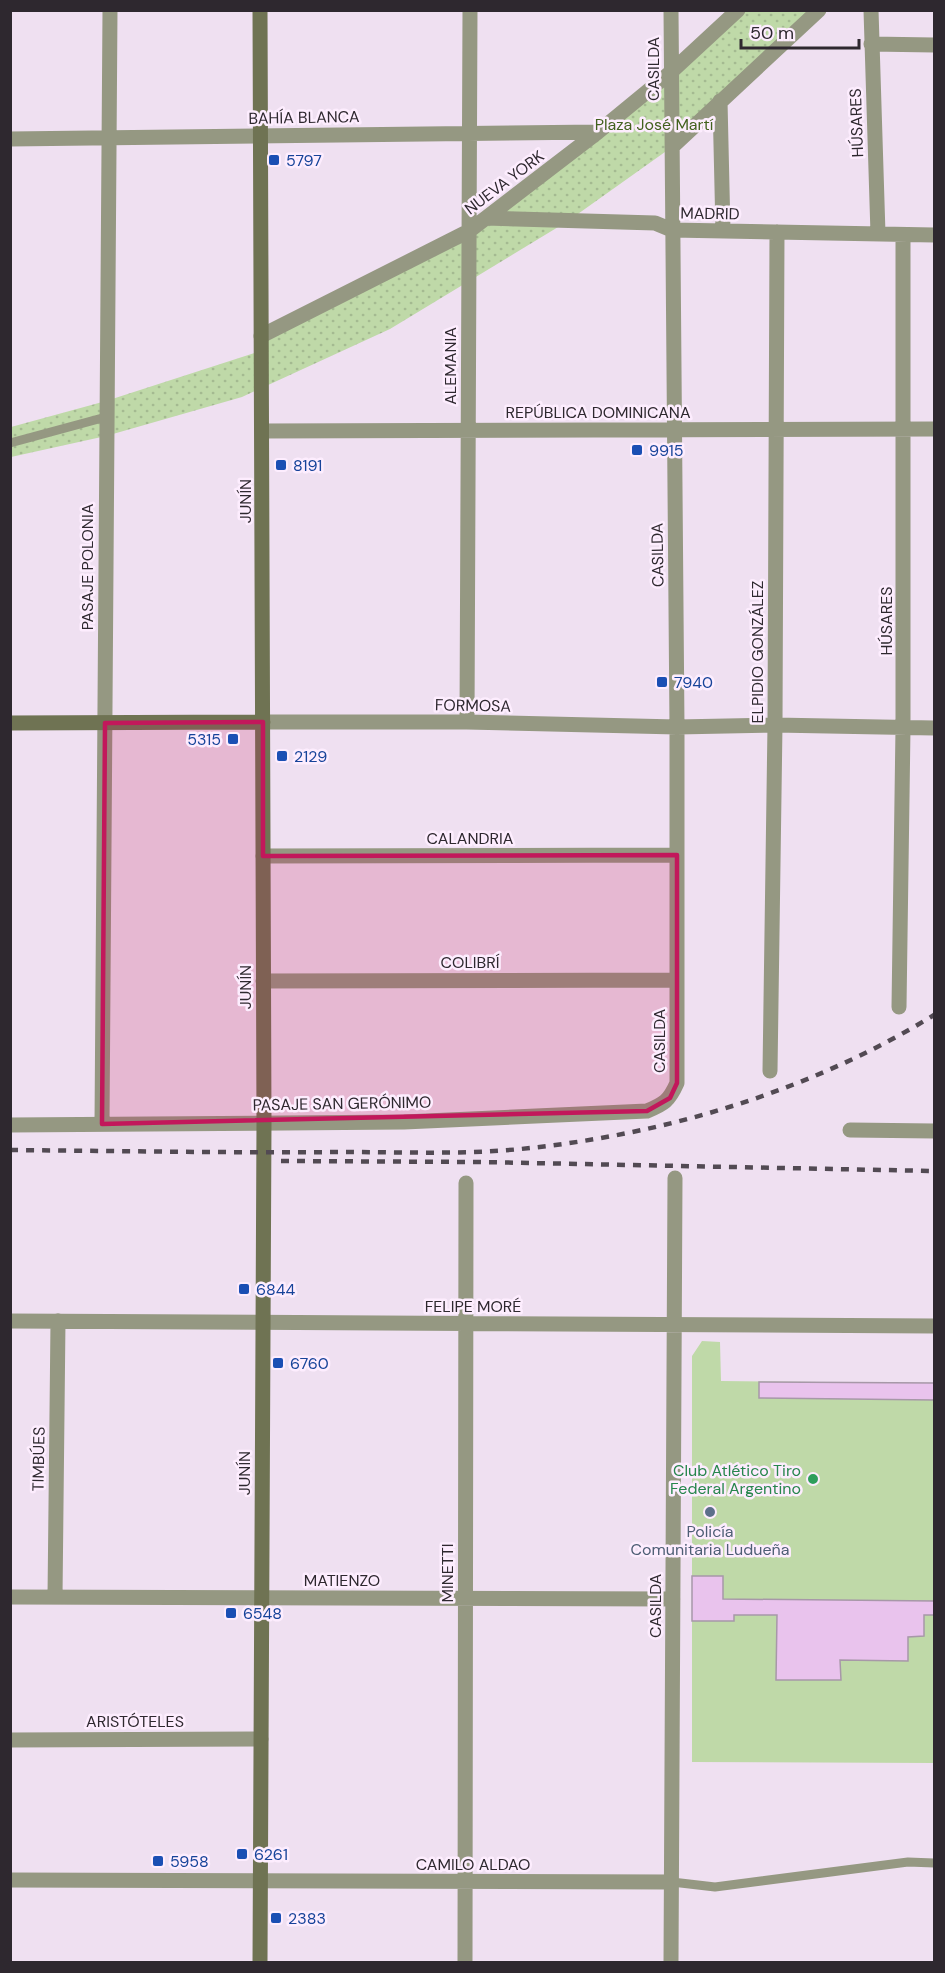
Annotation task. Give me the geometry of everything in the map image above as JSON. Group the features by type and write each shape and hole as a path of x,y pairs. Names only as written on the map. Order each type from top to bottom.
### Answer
{"main road":[{"name":"JUNÍN","path":"260,10 264,1122 260,1962"},
{"name":"FORMOSA","path":"10,723 263,723"}],"street":[{"name":"PASAJE POLONIA","path":"102,1124 110,10"},
{"name":"ALEMANIA","path":"467,723 470,10"},
{"name":"CASILDA","path":"670,1098 676,1083 677,980 671,10"},
{"name":"NUEVA YORK","path":"261,336 469,231 598,132 671,72 725,16 738,10"},
{"path":"672,147 819,10"},
{"name":"HÚSARES","path":"871,10 878,234"},
{"path":"871,44 934,45"},
{"path":"720,101 723,231"},
{"name":"BAHÍA BLANCA","path":"10,139 598,132"},
{"name":"MADRID","path":"486,218 655,224 672,230 934,235"},
{"name":"ELPIDIO GONZÁLEZ","path":"770,1071 775,725 777,232"},
{"name":"HÚSARES","path":"899,1007 903,728 903,235"},
{"name":"REPÚBLICA DOMINICANA","path":"262,431 934,429"},
{"name":"FORMOSA","path":"263,723 467,723 677,727 775,725 934,728"},
{"name":"CALANDRIA","path":"263,856 677,855"},
{"name":"COLIBRÍ","path":"263,981 677,980"},
{"name":"PASAJE SAN GERÓNIMO","path":"10,1125 404,1122 646,1111 670,1098"},
{"path":"849,1130 934,1131"},
{"name":"CASILDA","path":"671,1962 675,1178"},
{"name":"MINETTI","path":"465,1962 466,1183"},
{"name":"FELIPE MORÉ","path":"10,1321 934,1326"},
{"name":"TIMBÚES","path":"54,1597 58,1321"},
{"name":"MATIENZO","path":"10,1597 673,1599"},
{"name":"ARISTÓTELES","path":"10,1740 261,1738"},
{"name":"CAMILO ALDAO","path":"10,1880 672,1882"}],"lane":[{"path":"10,443 106,417"},
{"name":"CAMILO ALDAO","path":"672,1882 716,1887 908,1862 934,1863"}],"highlighted area":[{"path":"263,722 263,856 677,855 677,1083 670,1098 647,1111 102,1124 105,723"}],"green space":[{"name":"Plaza José Martí","path":"738,11 819,11 672,147 568,221 390,329 242,397 106,436 11,457 11,427 106,401 261,351 261,336 469,231"},
{"name":"Club Atlético Tiro Federal Argentino","path":"702,1341 720,1342 721,1381 934,1383 934,1763 692,1762 692,1356"}],"building":[{"path":"759,1382 934,1383 934,1400 759,1398"},
{"path":"692,1576 723,1576 723,1599 934,1601 934,1615 924,1615 924,1636 908,1637 908,1661 840,1660 841,1680 776,1680 777,1615 734,1615 734,1621 692,1621"}],"railway":[{"path":"10,1150 461,1152 530,1148 583,1141 688,1119 791,1086 840,1065 934,1015"},
{"path":"281,1161 479,1162 934,1171"}],"place":[{"name":"5797","path":"274,160"},
{"name":"9915","path":"637,450"},
{"name":"8191","path":"281,465"},
{"name":"7940","path":"662,682"},
{"name":"5315","path":"233,739"},
{"name":"2129","path":"282,756"},
{"name":"6844","path":"244,1289"},
{"name":"6760","path":"278,1363"},
{"name":"Club Atlético Tiro Federal Argentino","path":"813,1479"},
{"name":"Policía Comunitaria Ludueña","path":"710,1512"},
{"name":"6548","path":"231,1613"},
{"name":"6261","path":"242,1854"},
{"name":"5958","path":"158,1861"},
{"name":"2383","path":"276,1918"}]}
